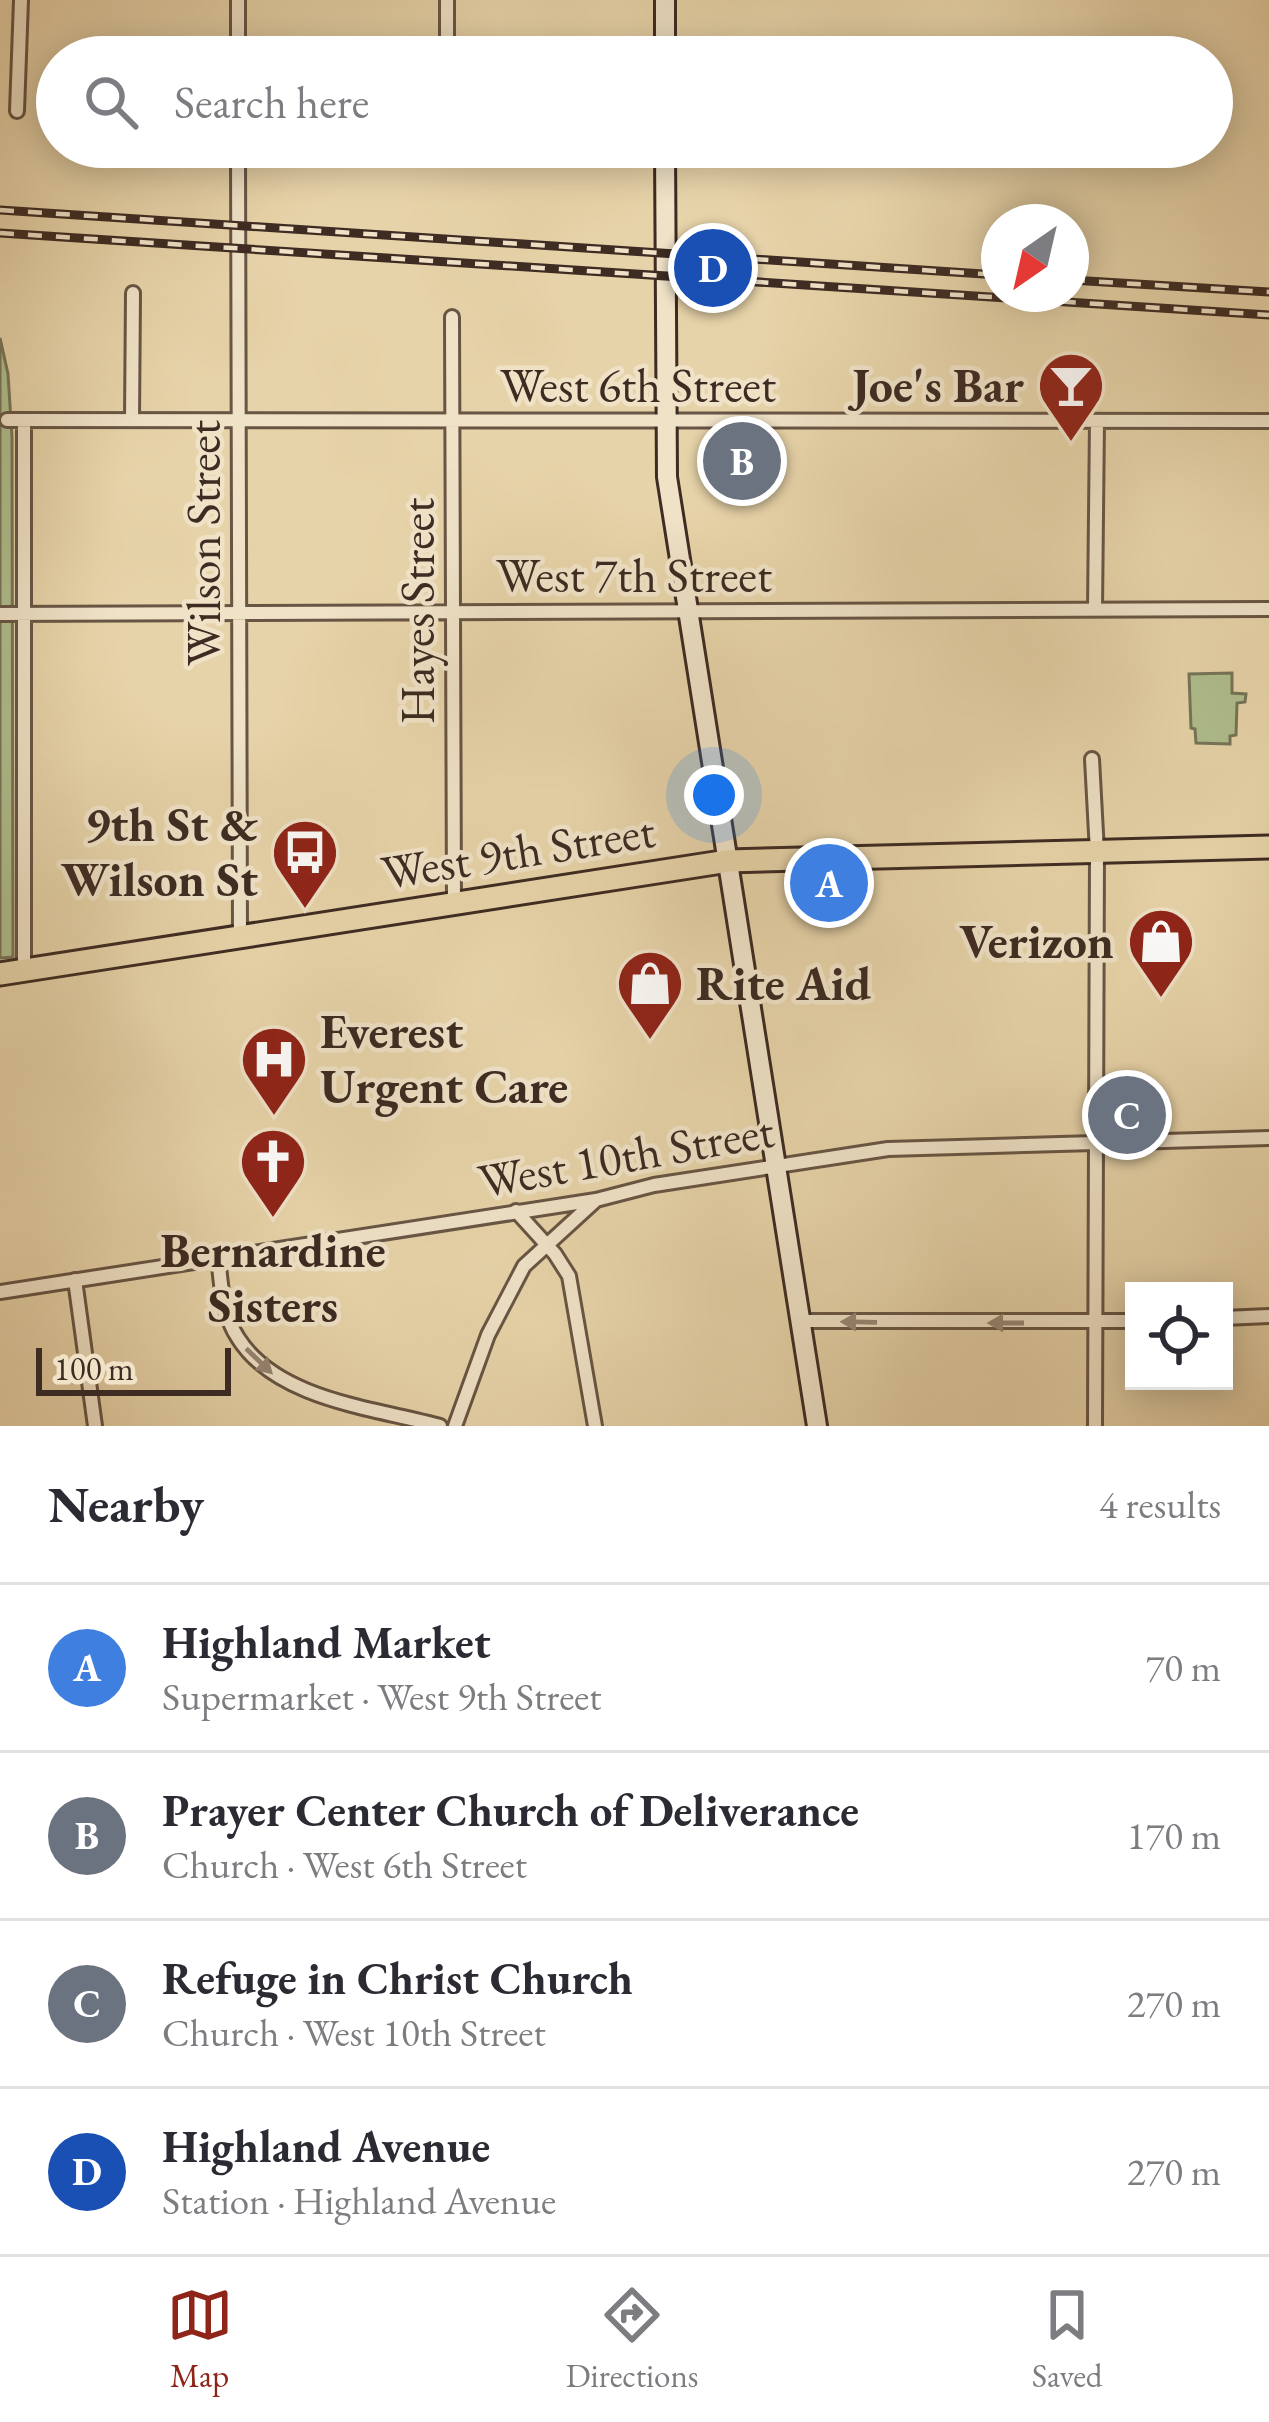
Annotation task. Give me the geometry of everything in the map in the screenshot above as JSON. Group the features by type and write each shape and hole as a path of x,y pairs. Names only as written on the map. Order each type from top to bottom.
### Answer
{"main road":[{"path":"665,0 665,36"},
{"path":"665,168 668,477 817,1426"},
{"name":"West 9th Street","path":"0,974 728,861 1269,847"}],"street":[{"path":"17,111 20,0"},
{"path":"238,0 238,36"},
{"path":"447,0 447,36"},
{"name":"Wilson Street","path":"238,168 240,938"},
{"path":"132,420 133,293"},
{"name":"Hayes Street","path":"452,317 454,904"},
{"name":"West 6th Street","path":"8,420 1269,421"},
{"path":"24,420 24,971"},
{"path":"1095,609 1097,421"},
{"name":"West 7th Street","path":"0,614 1269,608"},
{"path":"1092,759 1097,852 1095,1426"},
{"name":"West 10th Street","path":"0,1292 596,1200 654,1185 888,1149 1269,1138"},
{"path":"455,1426 488,1334 524,1266 596,1200"},
{"path":"516,1211 569,1276 595,1426"},
{"path":"218,1256 223,1302 236,1336 261,1368 292,1387 440,1426"},
{"path":"74,1280 94,1426"},
{"path":"1233,1318 1269,1316"},
{"path":"801,1321 1125,1322"}],"green space":[{"path":"0,338 8,374 12,437 13,957 0,958"},
{"path":"1232,673 1232,693 1246,694 1245,702 1237,703 1236,735 1230,736 1230,744 1196,743 1189,674"}],"railway":[{"path":"0,210 981,274"},
{"path":"0,233 1269,315"},
{"path":"1089,281 1269,292"}],"place":[{"name":"Highland Avenue","path":"713,268"},
{"name":"Joe's Bar","path":"1071,444"},
{"name":"Prayer Center Church of Deliverance","path":"742,461"},
{"name":"Highland Market","path":"829,883"},
{"name":"9th St & Wilson St","path":"305,911"},
{"name":"Verizon","path":"1161,1000"},
{"name":"Rite Aid","path":"650,1042"},
{"name":"Refuge in Christ Church","path":"1127,1115"},
{"name":"Everest Urgent Care","path":"274,1118"},
{"name":"Bernardine Sisters","path":"273,1220"}]}
